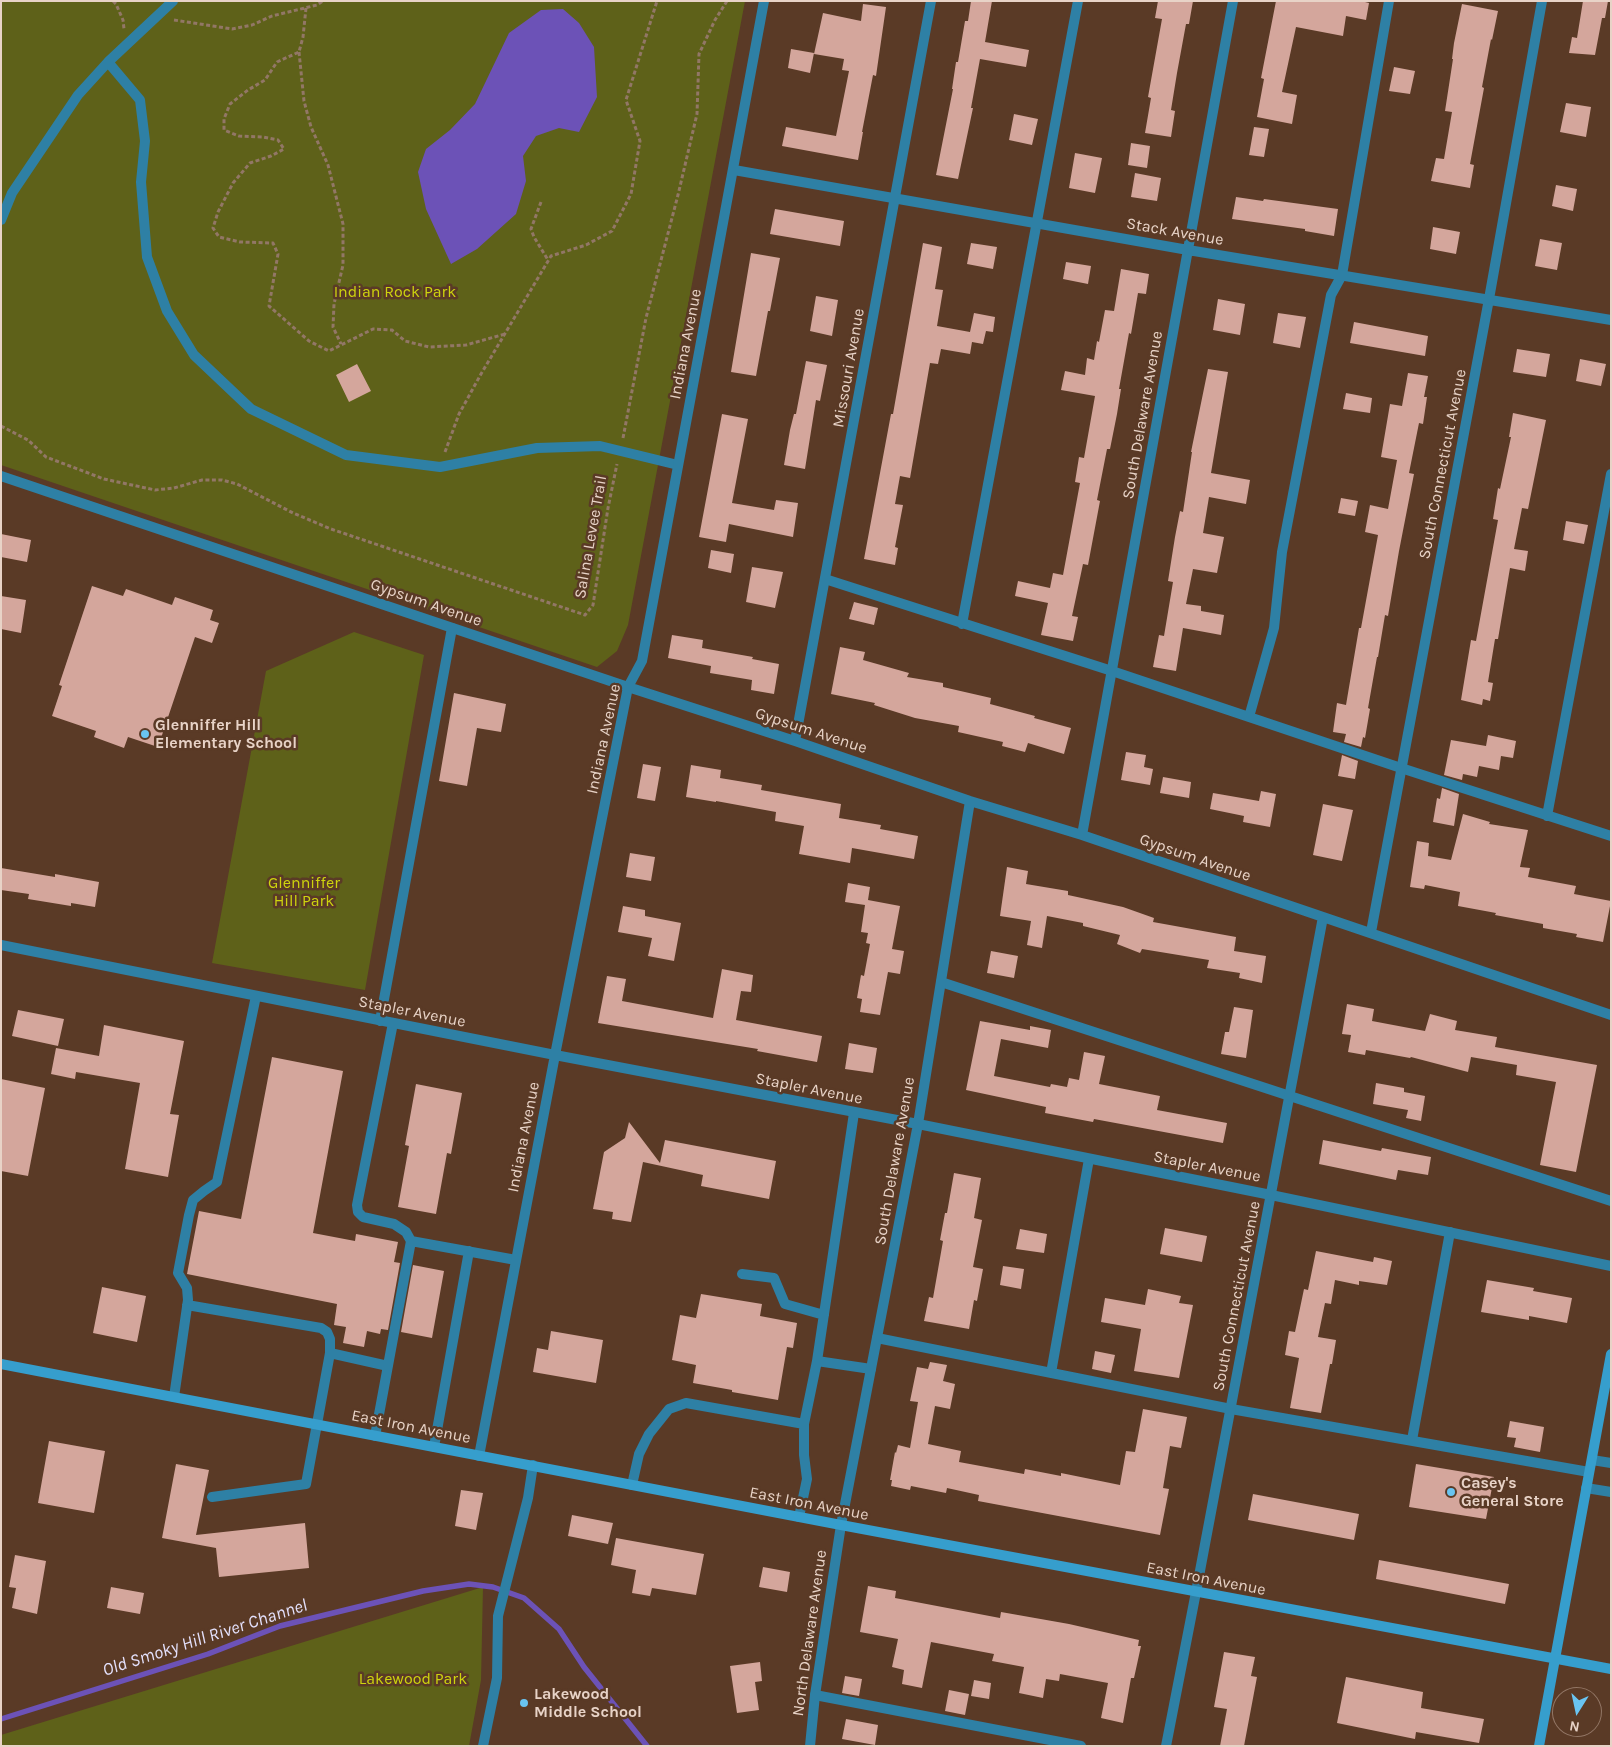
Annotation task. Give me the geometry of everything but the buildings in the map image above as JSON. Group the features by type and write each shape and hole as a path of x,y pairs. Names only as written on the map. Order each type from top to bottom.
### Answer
{"street":[{"path":"1,220 12,193 72,104 108,62 173,1"},
{"name":"Indiana Avenue","path":"479,1456 555,1055 628,687 642,661 764,1"},
{"name":"Missouri Avenue","path":"795,741 931,1"},
{"path":"962,624 1078,1"},
{"name":"South Delaware Avenue","path":"1082,835 1233,1"},
{"path":"1249,717 1274,628 1282,552 1331,295 1342,275 1389,1"},
{"name":"South Connecticut Avenue","path":"1371,932 1489,299 1542,1"},
{"path":"108,62 140,100 145,141 141,182 147,257 167,311 194,355 251,409 346,455 440,467 537,448 600,446 678,465"},
{"name":"Stack Avenue","path":"734,170 1188,250 1611,320"},
{"path":"1547,816 1611,474"},
{"name":"Gypsum Avenue","path":"1,476 970,801 1082,835 1611,1015"},
{"path":"825,579 1112,671 1611,836"},
{"path":"380,1021 452,628"},
{"name":"South Delaware Avenue","path":"842,1525 918,1124 970,801"},
{"name":"South Connecticut Avenue","path":"1166,1746 1323,917"},
{"name":"Stapler Avenue","path":"1,945 380,1021 1089,1158 1611,1266"},
{"path":"941,982 1611,1201"},
{"path":"174,1397 188,1305 187,1288 178,1273 188,1215 193,1200 217,1182 256,996"},
{"path":"375,1436 411,1241 406,1232 394,1224 363,1217 358,1212 357,1206 393,1023"},
{"path":"798,1517 807,1480 804,1455 804,1424 817,1361 854,1113"},
{"path":"1051,1373 1089,1158"},
{"path":"1412,1440 1450,1232"},
{"path":"411,1241 516,1260"},
{"path":"434,1447 469,1252"},
{"path":"742,1274 774,1278 785,1304 824,1315"},
{"path":"188,1305 321,1328 327,1332 330,1339 330,1353 306,1484 212,1497"},
{"path":"877,1338 1231,1409 1589,1472"},
{"path":"330,1353 388,1366"},
{"path":"1539,1746 1611,1354"},
{"path":"817,1361 871,1369"},
{"name":"East Iron Avenue","path":"1,1364 798,1517 1611,1669"},
{"path":"632,1485 639,1454 649,1434 669,1409 686,1403 804,1424"},
{"path":"1592,1460 1611,1463"},
{"path":"483,1746 497,1678 498,1616 528,1498 534,1465"},
{"path":"1586,1488 1611,1492"},
{"name":"North Delaware Avenue","path":"810,1746 815,1695 842,1525"},
{"path":"815,1695 1081,1746"}],"path":[{"path":"113,1 122,20 126,45"},
{"path":"156,16 232,29 252,25 272,16 317,5 323,1"},
{"path":"440,467 459,414 548,260 551,256 586,245 612,230 632,194 640,141 626,100 657,1"},
{"name":"Salina Levee Trail","path":"1,426 28,440 46,457 104,478 155,490 174,488 202,480 222,480 237,484 292,513 331,529 585,615 593,605 608,508 646,318 697,114 700,54 715,20 728,1"},
{"path":"306,8 303,37 299,52 304,101 311,127 328,165 343,224 343,265 334,304 333,326 341,344"},
{"path":"299,52 277,62 265,80 230,104 224,119 224,130 238,136 278,140 284,149 271,156 250,163 233,184 212,228 218,237 240,242 273,242 278,254 269,306 309,341 329,351 373,329 392,330 405,341 429,347 466,345 505,334"},
{"path":"541,202 531,229 548,260"}],"green space":[{"name":"Indian Rock Park","path":"1,1 745,1 628,625 617,651 597,667 1,465"},
{"name":"Glenniffer Hill Park","path":"354,632 424,655 365,990 212,963 266,671"},
{"name":"Lakewood Park","path":"483,1587 481,1680 469,1746 1,1746 1,1735"}],"shaded area":[{"path":"563,9 579,23 594,47 597,97 579,132 559,128 536,136 523,156 526,181 516,214 477,249 451,264 426,209 418,172 426,149 450,130 475,104 509,33 541,10"}],"waterway":[{"name":"Old Smoky Hill River Channel","path":"1,1719 208,1654 280,1626 423,1591 469,1584 493,1587 524,1598 559,1629 584,1667 647,1746"}],"place":[{"name":"Glenniffer Hill Elementary School","path":"145,734"},
{"name":"Casey's General Store","path":"1451,1492"},
{"name":"Lakewood Middle School","path":"524,1703"}]}
